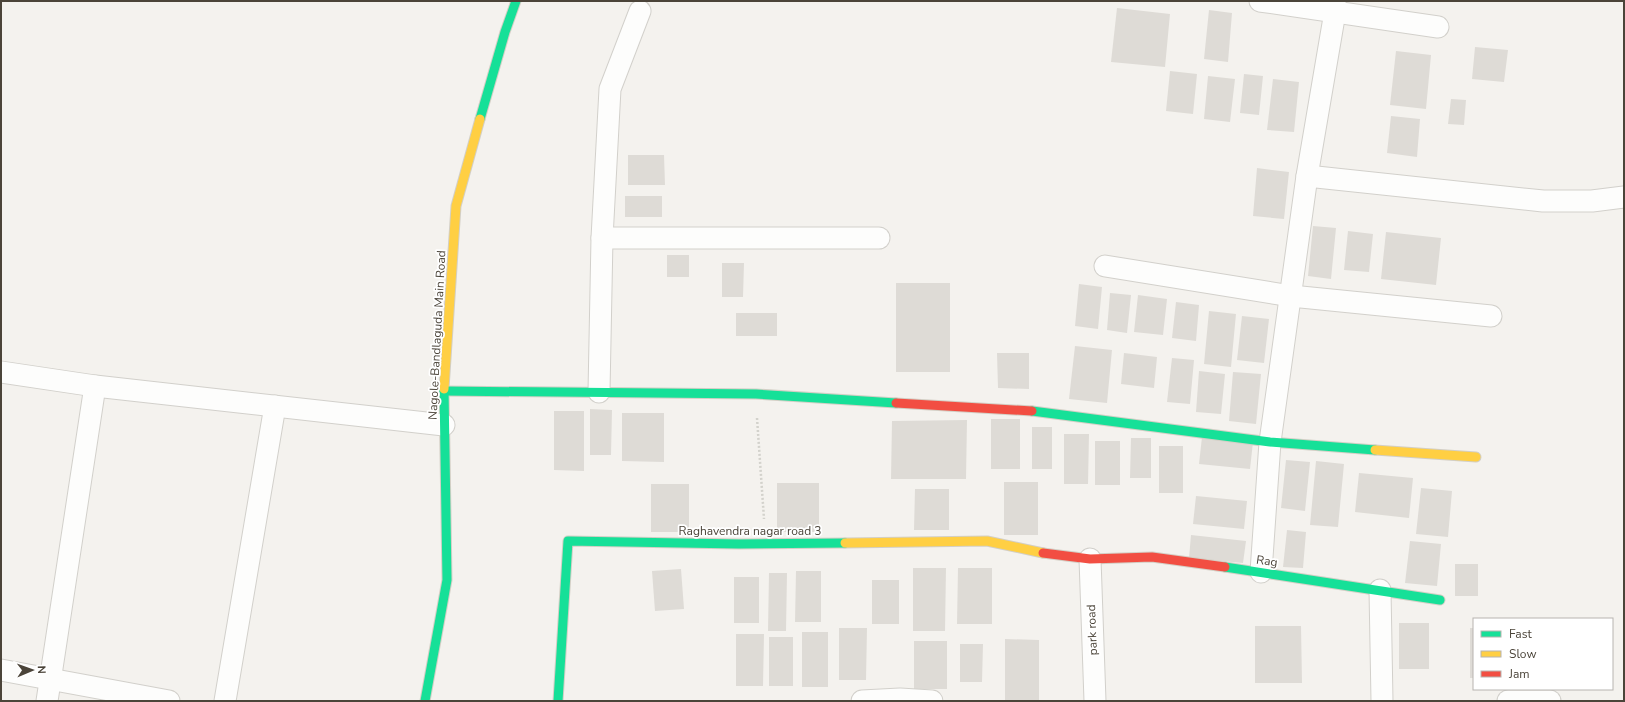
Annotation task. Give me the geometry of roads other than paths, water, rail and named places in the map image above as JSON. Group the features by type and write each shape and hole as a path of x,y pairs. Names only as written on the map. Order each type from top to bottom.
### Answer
{"street":[{"name":"Nagole-Bandlaguda Main Road","path":"425,701 447,580 444,391 456,206 505,32 516,1"},
{"path":"1260,1 1335,6 1438,27"},
{"path":"1261,572 1270,442 1307,176 1335,6"},
{"path":"599,392 602,238 610,89 640,11"},
{"path":"1307,176 1543,201 1592,201 1624,197"},
{"path":"602,238 879,238"},
{"path":"1105,266 1291,296 1491,316"},
{"path":"1,372 96,386 444,425"},
{"path":"47,701 96,386"},
{"path":"444,391 756,394 1040,412 1270,442 1476,457"},
{"path":"225,701 275,406"},
{"name":"Raghavendra nagar road 3","path":"558,701 568,541 765,543 987,541 1030,551 1090,559"},
{"name":"Rag","path":"1090,559 1152,557 1261,572 1440,600"},
{"name":"park road","path":"1090,559 1095,701"},
{"path":"1380,590 1382,701"},
{"path":"1,670 170,701"},
{"path":"862,701 900,699 932,701"},
{"path":"1508,701 1550,701"}]}
